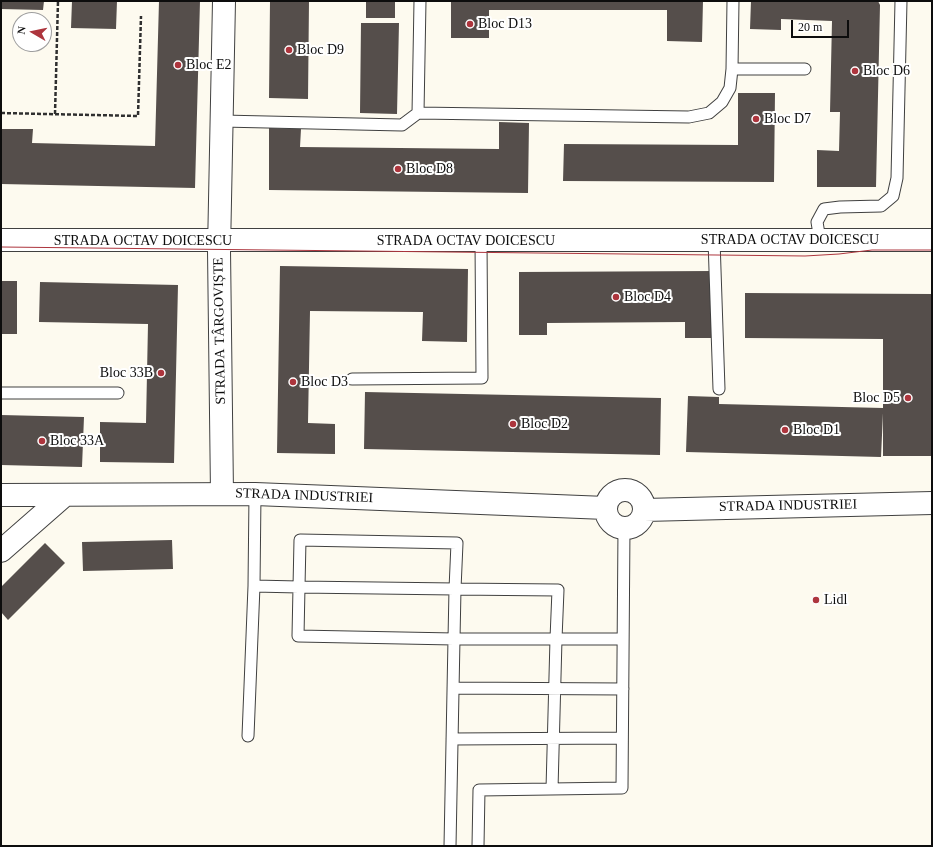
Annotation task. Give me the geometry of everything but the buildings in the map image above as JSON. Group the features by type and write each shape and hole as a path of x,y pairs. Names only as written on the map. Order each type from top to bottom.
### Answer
{"street":[{"name":"STRADA TÂRGOVIȘTE","path":"222,494 220,241 224,1"},
{"name":"STRADA OCTAV DOICESCU","path":"1,240 932,240"},
{"path":"626,490 639,496 643,503 644,510 642,517 637,523 631,527 624,528 611,522 607,515 606,508 612,495 618,491 626,490"},
{"name":"STRADA INDUSTRIEI","path":"1,495 64,496 255,494 606,508"},
{"path":"1,551 64,496"},
{"name":"STRADA INDUSTRIEI","path":"644,510 932,503"}],"lane":[{"path":"418,113 420,1"},
{"path":"222,121 402,125 418,113 689,117 709,113 722,102 730,88 732,69 733,1"},
{"path":"820,240 818,222 824,209 880,206 894,196 897,178 901,1"},
{"path":"732,69 805,69"},
{"path":"714,240 719,389"},
{"path":"352,378 482,378 481,241"},
{"path":"1,393 118,393"},
{"path":"248,736 254,586 255,494"},
{"path":"478,846 479,790 622,788 624,528"},
{"path":"450,846 454,639 457,543 300,540 298,636 454,639 623,639"},
{"path":"254,586 558,590 552,788"},
{"path":"453,688 623,689"},
{"path":"452,739 622,738"}],"path":[{"path":"55,114 58,1"},
{"path":"1,112 138,116 141,16"}],"tram line":[{"path":"1,247 805,256 872,250 932,250"}],"place":[{"name":"Bloc D13","path":"470,24"},
{"name":"Bloc D9","path":"289,50"},
{"name":"Bloc E2","path":"178,65"},
{"name":"Bloc D6","path":"855,71"},
{"name":"Bloc D7","path":"756,119"},
{"name":"Bloc D8","path":"398,169"},
{"name":"Bloc D4","path":"616,297"},
{"name":"Bloc 33B","path":"161,373"},
{"name":"Bloc D3","path":"293,382"},
{"name":"Bloc D5","path":"908,398"},
{"name":"Bloc D2","path":"513,424"},
{"name":"Bloc D1","path":"785,430"},
{"name":"Bloc 33A","path":"42,441"},
{"name":"Lidl","path":"816,600"}]}
